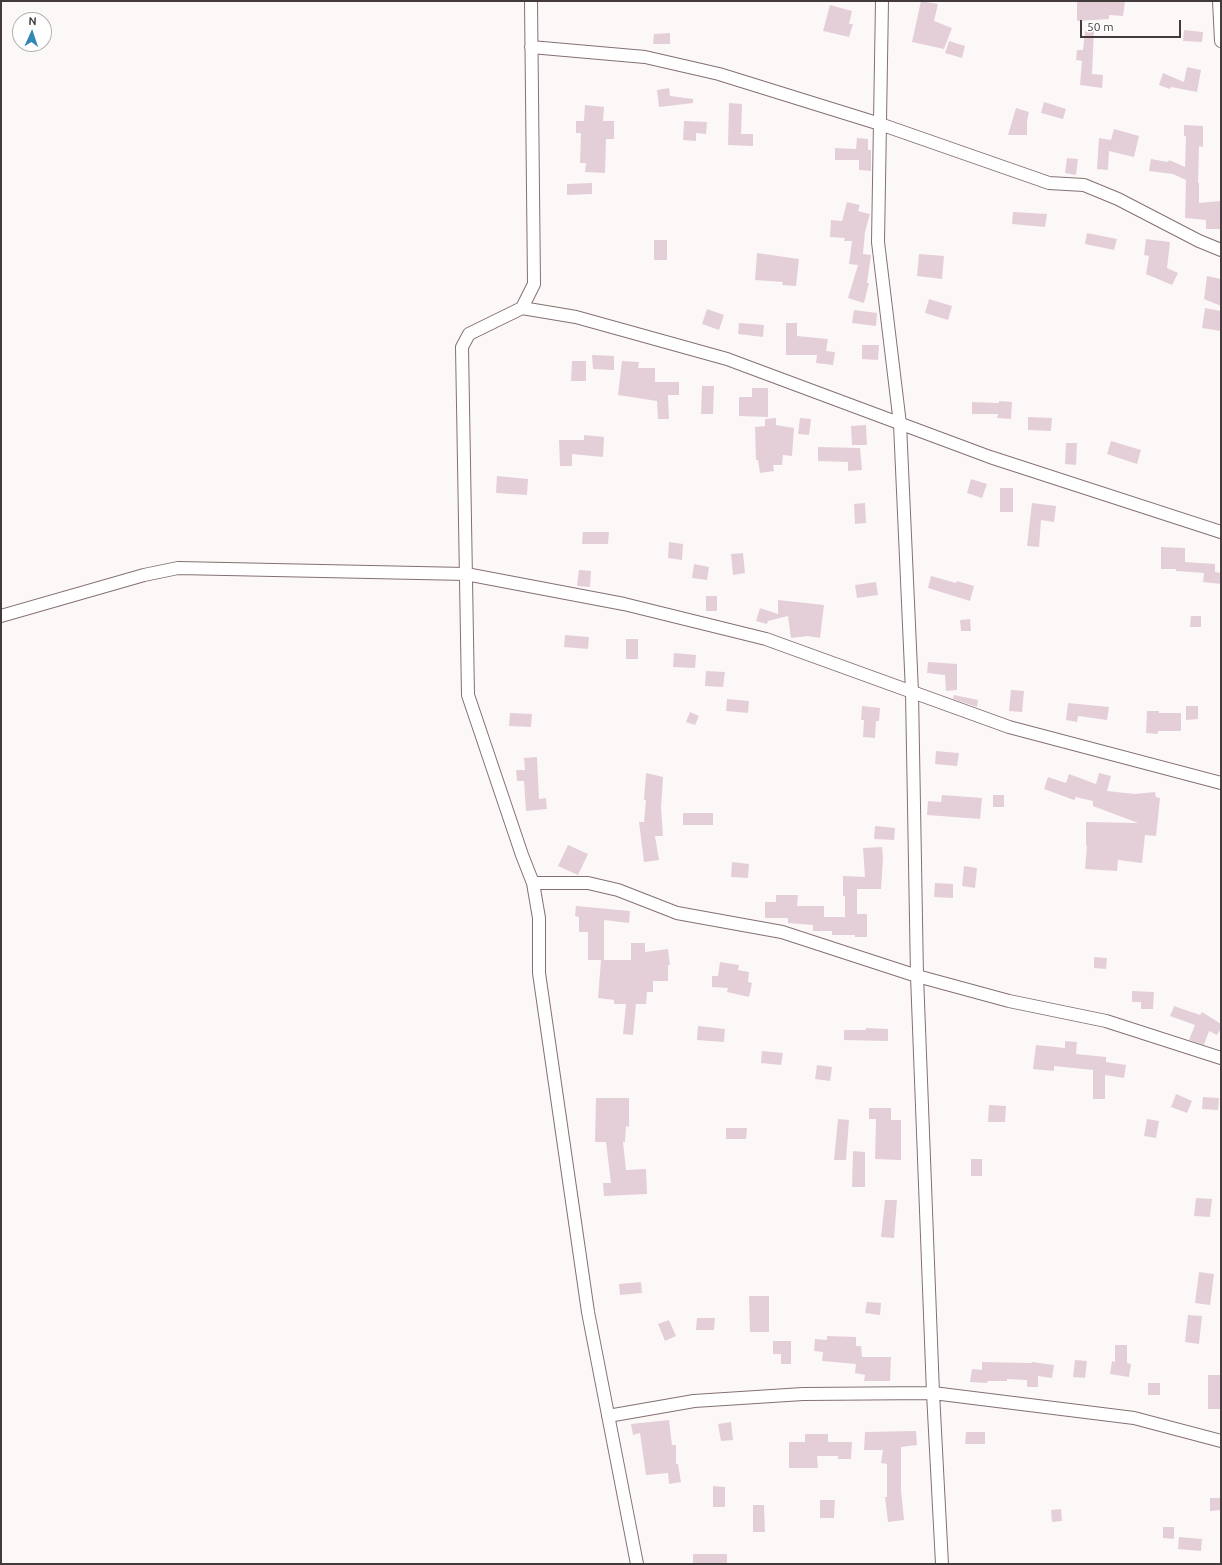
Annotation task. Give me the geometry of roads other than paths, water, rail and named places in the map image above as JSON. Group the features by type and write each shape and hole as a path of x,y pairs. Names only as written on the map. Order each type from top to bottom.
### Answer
{"street":[{"path":"522,308 534,284 531,1"},
{"path":"882,1 878,242 900,424 912,692 917,976 933,1393 942,1564"},
{"path":"1219,1 1221,41"},
{"path":"531,47 645,57 719,74 880,124 1049,183 1084,185 1118,199 1199,241 1221,250"},
{"path":"637,1564 588,1312 539,973 539,918 533,883 522,855 468,695 462,347 469,334 522,308 576,317 727,359 990,458 1221,532"},
{"path":"1,616 144,575 178,568 466,574 624,604 766,639 1009,727 1221,783"},
{"path":"533,883 588,883 618,890 676,913 782,932 917,976 1008,1001 1106,1021 1221,1058"},
{"path":"608,1416 694,1400 803,1394 933,1393 1134,1418 1221,1441"}]}
